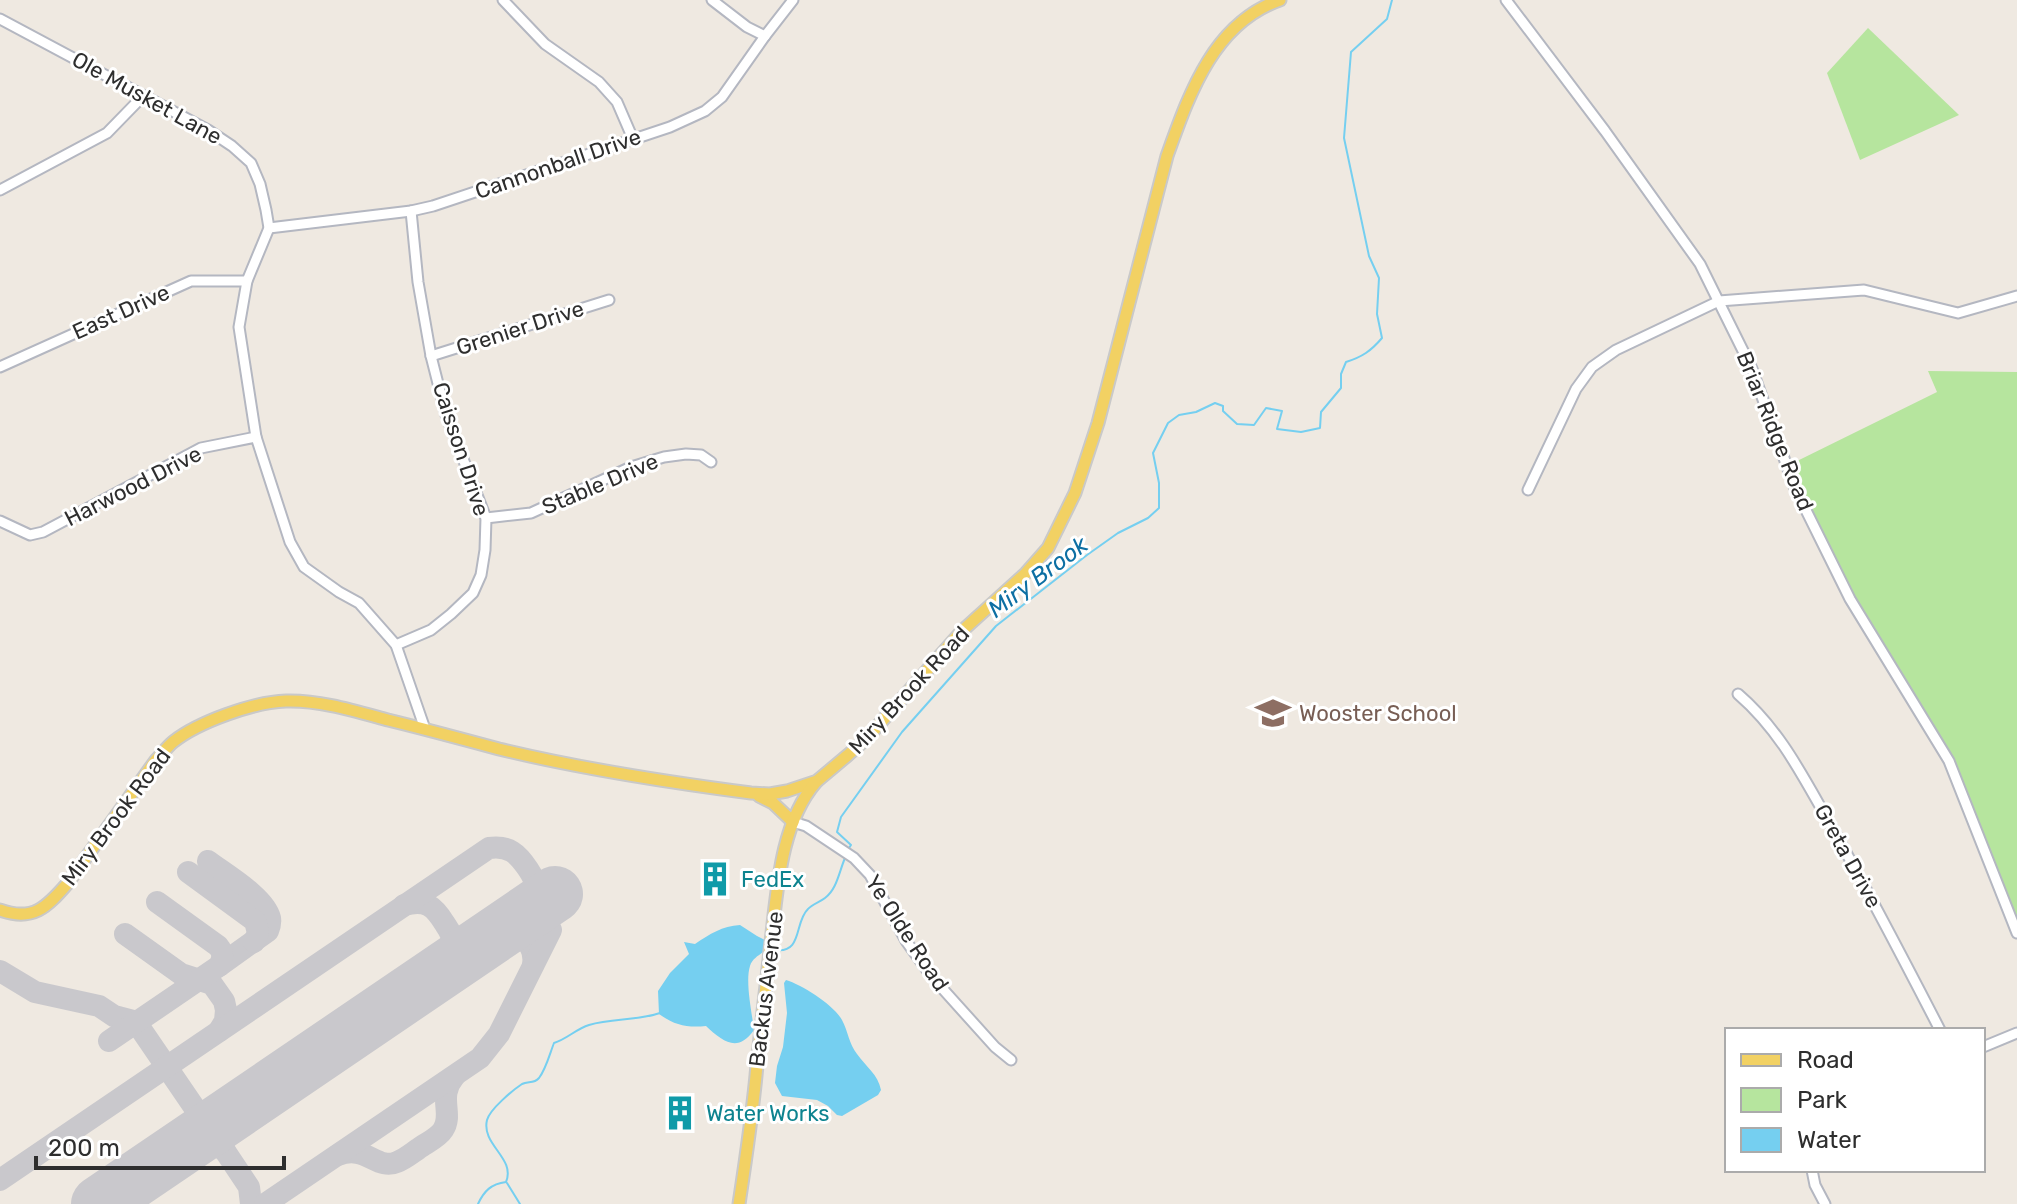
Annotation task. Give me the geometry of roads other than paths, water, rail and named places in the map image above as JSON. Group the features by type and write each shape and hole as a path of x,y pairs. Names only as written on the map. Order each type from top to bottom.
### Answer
{"main road":[{"name":"Miry Brook Road","path":"0,910 24,915 41,910 51,902 156,760 173,742 216,719 252,706 286,701 318,704 580,767 751,793 787,791 817,781 867,738 962,631 1026,573 1048,548 1075,493 1098,423 1167,156 1181,116 1217,45 1240,21 1280,0"},
{"name":"Backus Avenue","path":"739,1204 782,864 793,822 806,793 817,781"},
{"path":"751,793 773,803 793,822"}],"street":[{"path":"503,0 545,44 599,82 617,102 633,139"},
{"path":"712,0 747,27 765,36"},
{"name":"Cannonball Drive","path":"269,228 433,206 670,127 705,111 722,97 793,0"},
{"name":"Briar Ridge Road","path":"1506,0 1700,264 1752,369 1794,486 1850,599 1949,761 2017,933"},
{"name":"Ole Musket Lane","path":"0,19 208,130 232,146 251,163 260,184 269,228"},
{"path":"0,190 107,133 143,96"},
{"name":"Caisson Drive","path":"396,645 431,630 473,593 481,575 485,550 486,518 446,415 431,356 418,282 411,211"},
{"path":"269,228 247,281 239,327 256,437 290,542 304,567 359,603 396,645 425,729"},
{"name":"East Drive","path":"0,367 191,281 247,281"},
{"path":"1528,490 1576,389 1592,367 1616,350 1719,301 1864,290 1958,313 2017,296"},
{"name":"Grenier Drive","path":"431,356 609,300"},
{"name":"Harwood Drive","path":"0,521 30,535 43,532 201,448 256,437"},
{"name":"Stable Drive","path":"486,518 531,513 631,467 664,457 701,455 711,462"},
{"name":"Greta Drive","path":"1738,694 1766,720 1785,745 1875,903 1939,1028"},
{"name":"Ye Olde Road","path":"793,822 806,826 843,849 870,875 906,941 932,977 995,1047 1011,1060"},
{"path":"1985,1046 2017,1033"},
{"path":"1812,1172 1825,1204"}],"water":[{"path":"740,925 765,940 763,952 750,966 749,989 754,1030 748,1037 730,1043 706,1026 681,1025 659,1014 658,991 689,954 684,942 695,944 722,929"},
{"path":"786,980 817,996 838,1014 854,1050 877,1079 881,1090 878,1095 842,1116 817,1100 782,1096 775,1083 787,1013"}],"waterway":[{"name":"Miry Brook","path":"849,848 851,845 837,832 841,817 902,732 996,626 1087,555 1159,508 1159,483 1153,453 1168,423 1179,415 1196,412 1215,403 1223,406 1223,411 1237,424 1254,425 1266,408 1282,411 1277,429 1301,432 1320,428 1321,412 1341,388 1341,374 1346,362 1366,353 1382,338 1377,314 1379,278 1369,256 1344,138 1351,52 1387,19 1392,0"},
{"name":"Miry Brook","path":"775,950 784,950 794,942 804,915 832,890 845,858"},
{"name":"Miry Brook","path":"478,1204 489,1189 506,1182 508,1173 503,1158 489,1137 487,1120 502,1100 518,1087 539,1078 554,1043 589,1025 660,1013"},
{"name":"Miry Brook","path":"507,1183 520,1204"}],"place":[{"name":"Wooster School","path":"1273,713"},
{"name":"FedEx","path":"715,879"},
{"name":"Water Works","path":"680,1113"}]}
